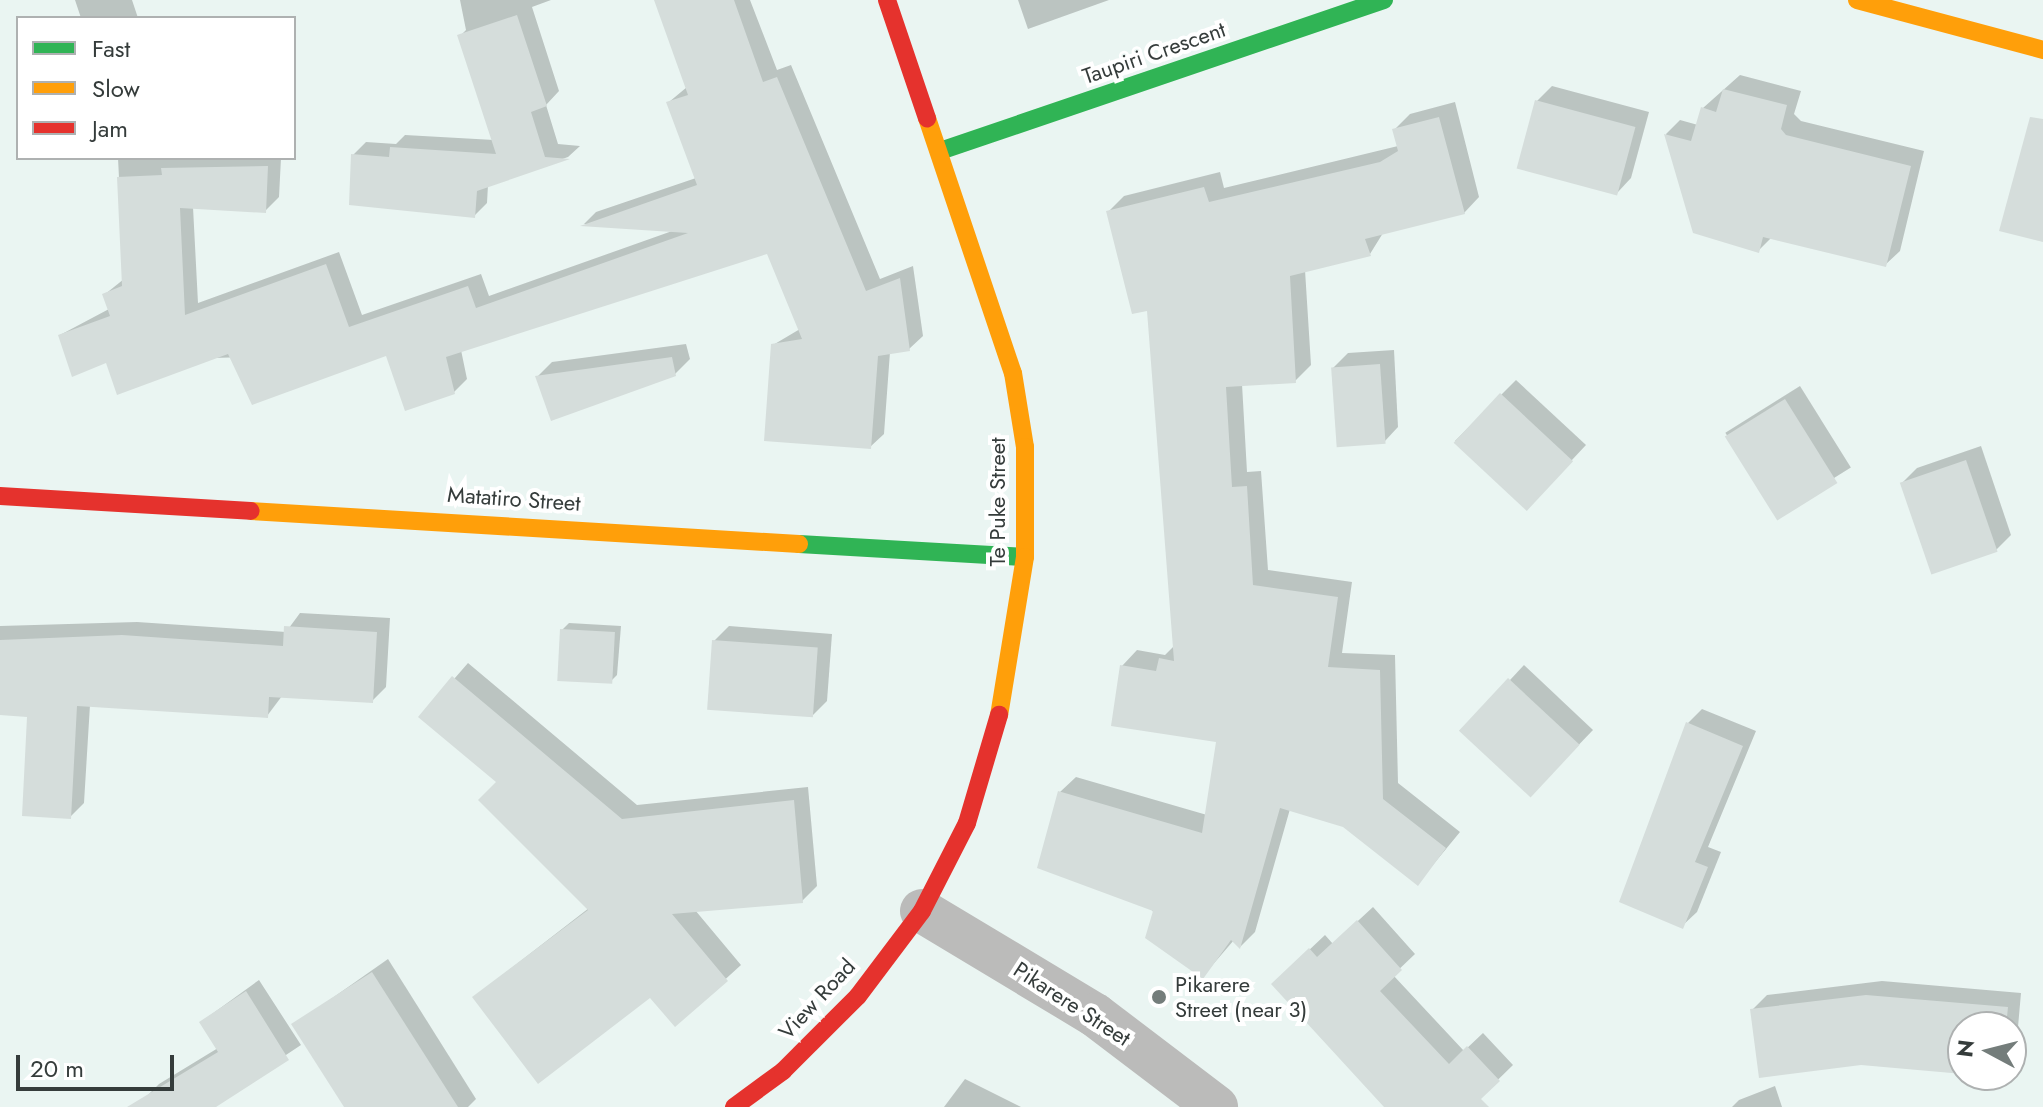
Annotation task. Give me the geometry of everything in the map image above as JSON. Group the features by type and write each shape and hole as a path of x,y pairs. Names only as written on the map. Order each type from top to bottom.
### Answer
{"street":[{"name":"Te Puke Street","path":"887,0 1013,373 1025,447 1025,557 994,743 967,823 922,911"},
{"name":"Taupiri Crescent","path":"940,151 1384,0"},
{"path":"1857,0 2043,50"},
{"name":"Matatiro Street","path":"0,496 1025,557"},
{"name":"View Road","path":"734,1107 783,1071 858,996 922,911"},
{"name":"Pikarere Street","path":"922,911 1095,1015 1216,1107"}],"building":[{"path":"654,0 734,0 763,82 777,77 866,291 900,278 910,351 878,356 871,449 764,441 771,344 802,339 767,254 446,357 455,394 405,411 386,356 252,405 228,354 117,395 106,363 72,377 58,335 110,316 102,294 122,286 117,177 162,175 161,168 268,166 266,213 180,208 185,315 326,264 349,327 468,286 476,308 688,233 580,226 697,185 666,102 688,95"},
{"path":"517,15 547,106 531,112 545,157 570,159 477,191 475,218 349,205 351,154 389,157 390,147 496,154 457,35"},
{"path":"1723,89 1787,105 1781,129 1786,135 1911,166 1886,267 1763,237 1759,253 1693,233 1664,134 1691,141 1701,107 1716,112"},
{"path":"1535,100 1635,127 1617,195 1517,169"},
{"path":"1439,117 1465,214 1365,239 1371,256 1290,276 1296,383 1226,387 1232,487 1247,486 1253,585 1338,597 1328,667 1380,670 1383,799 1446,848 1418,886 1343,827 1280,808 1240,949 1231,940 1203,979 1145,938 1153,911 1037,868 1058,791 1202,833 1216,742 1111,726 1120,665 1156,671 1159,658 1174,661 1147,311 1132,314 1106,211 1204,187 1209,202 1380,162 1398,151 1392,129"},
{"path":"2030,117 2043,119 2043,242 1999,231"},
{"path":"672,357 676,376 551,421 535,376"},
{"path":"1380,364 1386,444 1337,447 1331,367"},
{"path":"1500,393 1573,461 1527,511 1454,443"},
{"path":"1785,399 1837,483 1777,521 1725,437"},
{"path":"1966,460 1998,552 1931,575 1900,483"},
{"path":"284,626 377,632 373,703 269,697 268,718 77,706 71,819 22,816 27,717 0,715 0,640 122,635 283,646"},
{"path":"560,629 615,632 612,684 557,681"},
{"path":"712,640 818,647 813,717 707,710"},
{"path":"452,676 622,819 794,800 803,903 672,914 728,981 675,1027 650,998 538,1084 472,997 588,910 478,800 496,782 418,717"},
{"path":"1508,678 1580,745 1531,797 1459,731"},
{"path":"1686,722 1743,746 1695,862 1708,867 1683,929 1619,902"},
{"path":"1357,920 1402,970 1380,991 1449,1064 1467,1046 1500,1081 1481,1099 1489,1107 1384,1107 1271,984 1309,948 1317,957"},
{"path":"372,972 458,1107 344,1107 291,1024"},
{"path":"246,991 289,1060 216,1107 127,1107 218,1052 199,1022"},
{"path":"1866,995 2008,1007 2008,1011 1947,1011 1947,1073 1861,1065 1759,1078 1750,1009"}],"traffic: fast":[{"path":"940,151 1384,0"},
{"path":"799,544 1025,557"}],"traffic: slow":[{"path":"1857,0 2043,50"},
{"path":"927,118 1013,373 1025,447 1025,557 999,715"},
{"path":"251,511 799,544"}],"traffic: jam":[{"path":"887,0 927,118"},
{"path":"0,496 251,511"},
{"path":"734,1107 783,1071 858,996 922,911 967,823 999,715"}],"place":[{"name":"Pikarere Street (near 3)","path":"1159,997"}]}
